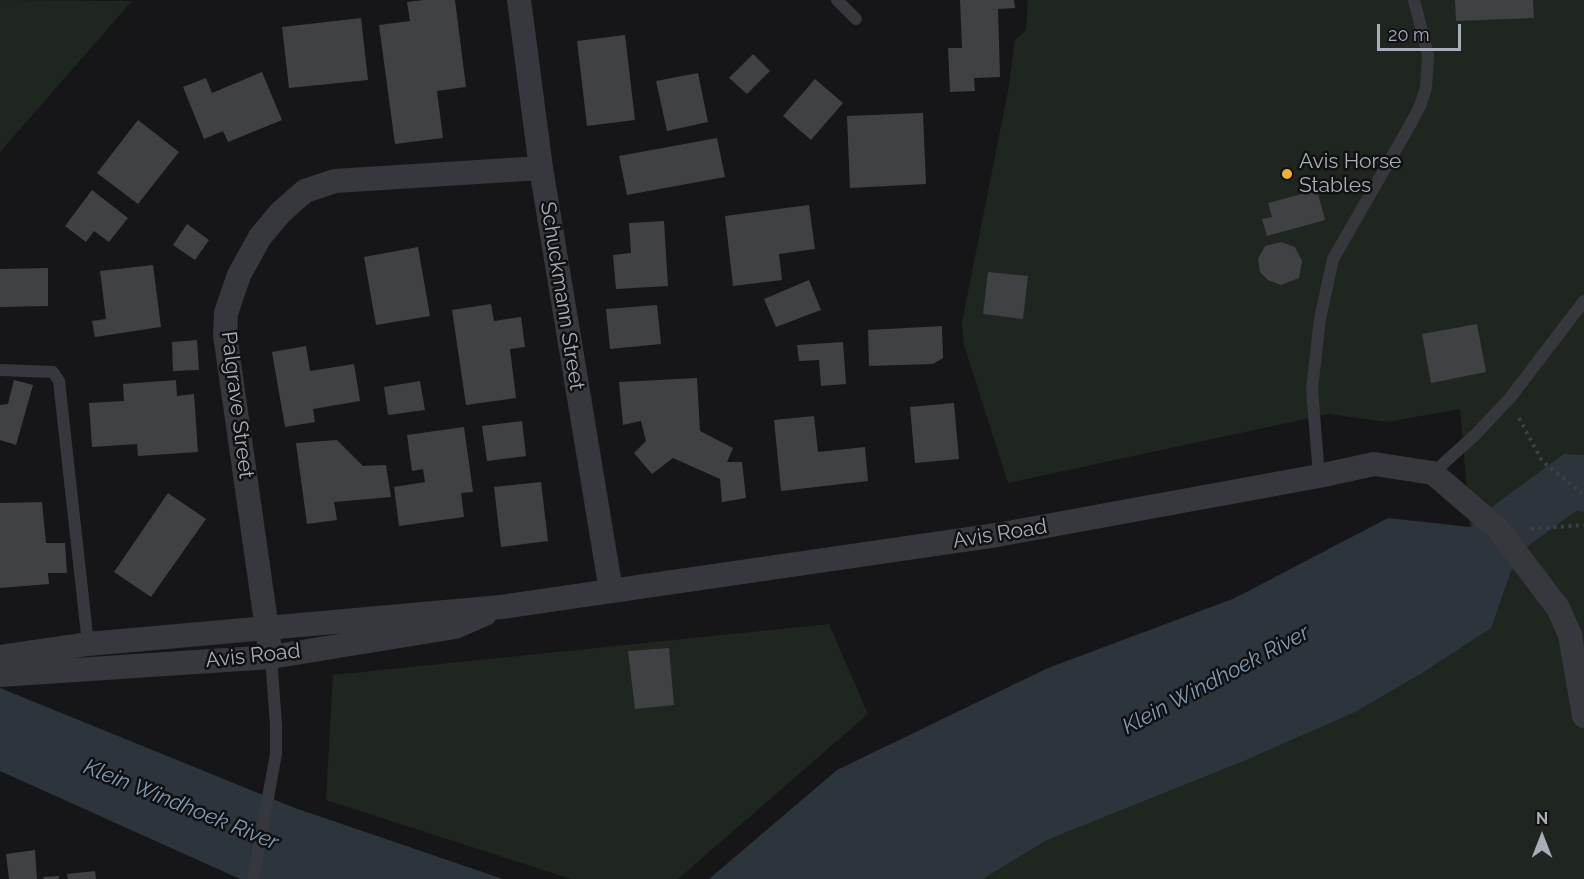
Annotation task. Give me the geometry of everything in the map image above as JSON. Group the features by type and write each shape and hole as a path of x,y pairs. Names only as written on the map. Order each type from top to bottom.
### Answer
{"street":[{"name":"Schuckmann Street","path":"519,0 541,168 611,591"},
{"name":"Palgrave Street","path":"271,657 225,335 226,312 239,275 261,237 281,212 305,191 335,181 541,168"},
{"name":"Avis Road","path":"0,657 88,644 501,607 997,535 1374,464 1432,473"},
{"path":"1432,473 1490,522 1558,608 1570,635 1584,716"},
{"name":"Avis Road","path":"0,675 271,657 455,627 501,607"}],"lane":[{"path":"837,0 856,19"},
{"path":"1319,476 1312,389 1320,319 1334,259 1410,125 1426,88 1428,55 1414,0"},
{"path":"1432,473 1475,435 1510,398 1584,301"},
{"path":"0,370 53,372 59,381 88,644"},
{"name":"Palgrave Street","path":"253,879 276,754 271,657"}],"path":[{"path":"1510,398 1542,461 1584,495"},
{"path":"1490,522 1527,529 1584,525"}],"shaded area":[{"path":"0,0 132,1 0,152"},
{"name":"Avis Horse Stables","path":"1028,0 1584,0 1584,879 983,879 1047,840 1239,763 1470,527 1460,409 1387,422 1329,414 1008,483 964,345 962,322 1009,86 1015,40 1026,30"},
{"path":"829,624 868,714 678,879 571,879 326,800 333,675"}],"water":[{"name":"Klein Windhoek River","path":"1564,454 1584,455 1584,512 1576,511 1517,554 1491,628 1422,673 1355,712 1239,763 1047,840 983,879 709,879 837,770 1048,668 1235,598 1388,518 1470,527 1481,515"},
{"name":"Klein Windhoek River","path":"0,688 295,808 503,879 240,879 0,771"}],"building":[{"path":"455,0 466,87 437,91 443,138 395,144 379,25 410,21 407,2"},
{"path":"960,0 1014,0 1015,8 998,9 1000,77 974,78 975,91 950,92 948,48 962,48"},
{"path":"1455,0 1533,0 1534,18 1456,21"},
{"path":"361,18 368,80 289,88 282,27"},
{"path":"625,35 635,120 587,126 577,41"},
{"path":"753,54 770,71 747,94 729,78"},
{"path":"262,72 282,120 228,142 223,131 204,139 183,87 206,78 212,93"},
{"path":"698,73 708,122 667,131 656,81"},
{"path":"815,79 843,103 811,140 783,116"},
{"path":"923,113 926,184 850,188 847,116"},
{"path":"138,120 179,152 138,204 97,173"},
{"path":"717,138 725,177 627,195 619,156"},
{"path":"92,190 128,218 109,242 94,231 86,242 65,226"},
{"path":"1317,190 1325,220 1267,236 1262,219 1272,217 1268,203"},
{"path":"809,205 815,249 779,254 782,280 733,286 725,216"},
{"path":"664,221 668,286 616,289 613,255 631,253 629,223"},
{"path":"187,224 209,240 195,260 173,245"},
{"path":"1281,242 1295,247 1302,261 1299,278 1281,285 1268,280 1260,272 1258,259 1265,246"},
{"path":"418,247 430,316 376,325 364,257"},
{"path":"153,265 161,327 95,337 92,321 106,319 100,271"},
{"path":"48,268 48,306 0,307 0,269"},
{"path":"988,272 1028,276 1023,319 983,314"},
{"path":"809,280 821,310 776,327 764,299"},
{"path":"491,304 494,321 521,317 525,347 510,349 516,398 466,405 452,310"},
{"path":"657,305 661,344 610,349 606,309"},
{"path":"1477,324 1486,372 1431,383 1422,334"},
{"path":"942,326 943,358 933,364 869,366 868,330"},
{"path":"197,340 199,370 173,371 172,342"},
{"path":"843,342 846,384 821,386 819,360 799,361 797,345"},
{"path":"306,346 310,371 354,364 360,401 313,409 315,422 285,427 272,352"},
{"path":"697,378 700,431 733,448 727,462 742,462 746,498 722,502 720,479 673,458 652,474 634,453 646,441 641,421 623,425 619,382"},
{"path":"14,380 33,385 16,445 0,440 0,405 8,404"},
{"path":"176,380 177,396 194,394 198,452 138,456 137,444 92,447 89,403 124,401 123,384"},
{"path":"420,381 425,410 388,415 384,387"},
{"path":"954,403 959,459 915,463 910,407"},
{"path":"814,416 818,452 865,447 868,481 781,491 774,420"},
{"path":"522,421 526,456 487,461 482,426"},
{"path":"464,427 473,492 461,493 464,517 399,526 394,487 425,482 423,469 412,471 407,435"},
{"path":"337,440 363,466 386,465 391,497 334,502 337,520 307,524 296,443"},
{"path":"541,482 548,541 501,547 494,487"},
{"path":"168,493 206,519 151,597 114,572"},
{"path":"42,502 46,543 65,543 67,573 48,573 49,584 0,588 0,503"},
{"path":"669,648 674,705 635,709 628,651"},
{"path":"35,850 37,879 9,879 6,854"},
{"path":"95,871 96,879 68,879 67,874"},
{"path":"59,876 59,879 44,879 43,877"}],"place":[{"name":"Avis Horse Stables","path":"1287,174"}]}
